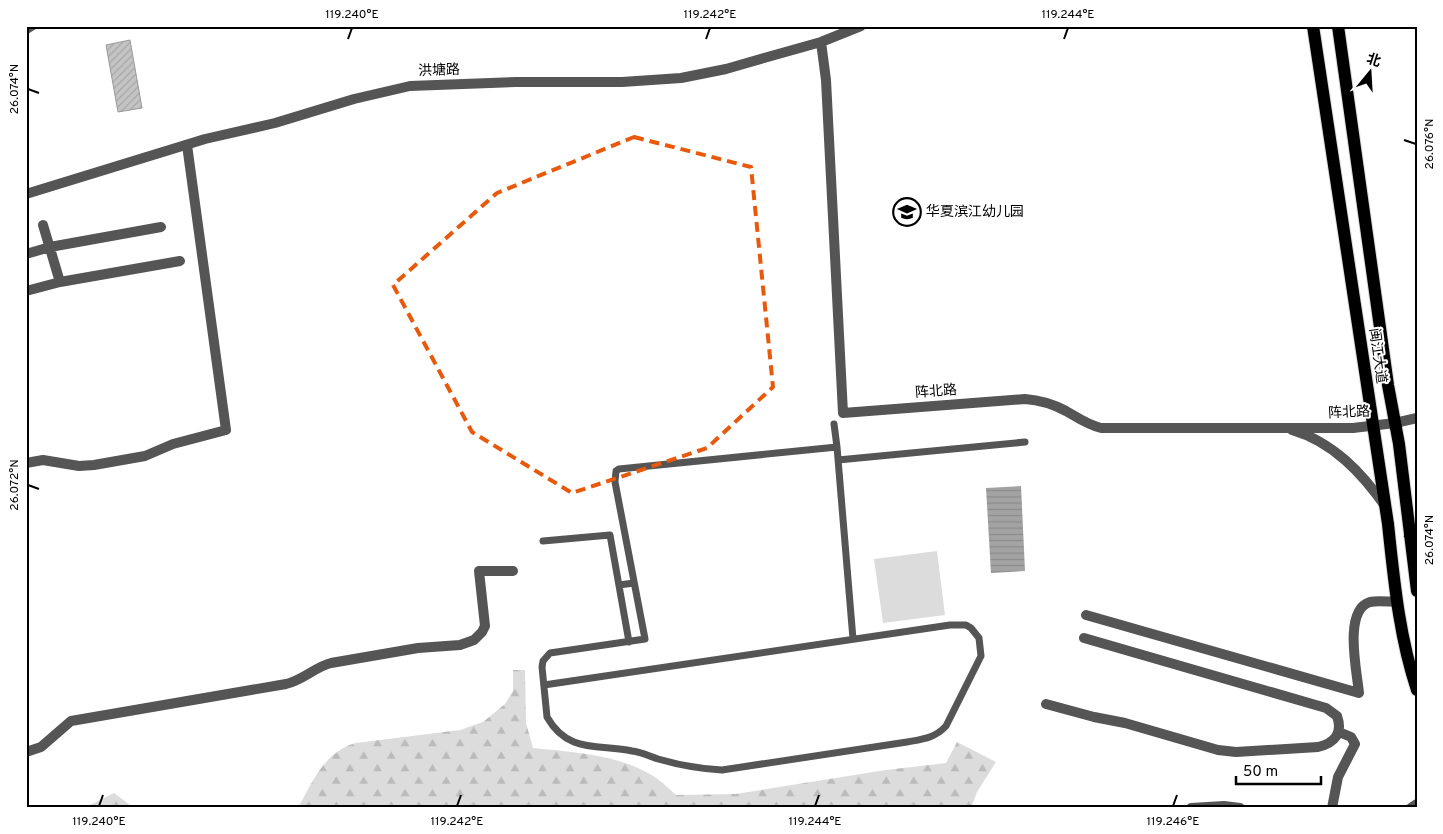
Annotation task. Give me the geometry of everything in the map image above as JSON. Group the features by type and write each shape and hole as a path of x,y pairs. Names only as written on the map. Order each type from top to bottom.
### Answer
{"main road":[{"name":"闽江大道","path":"1313,26 1385,506 1397,602 1410,670 1417,690"},
{"name":"闽江大道","path":"1338,26 1417,591"}],"street":[{"name":"洪塘路","path":"26,194 187,145 275,123 354,99 410,86 662,80 726,69 821,42 861,26"},
{"name":"阵北路","path":"821,42 826,80 843,413 1025,399 1052,404 1090,425 1101,428 1353,428 1395,423 1417,418"},
{"path":"26,463 44,460 79,466 94,465 145,456 172,444 226,430 187,145"},
{"path":"44,225 60,282"},
{"path":"26,254 50,247 161,227"},
{"path":"26,291 60,282 180,261"},
{"path":"1282,428 1308,436 1338,454 1360,474 1385,506"},
{"path":"26,752 40,748 71,721 286,684 299,680 320,667 332,663 418,648 468,643 479,636 485,626 479,571 513,571"},
{"path":"1086,615 1358,693 1353,633 1356,616 1364,605 1370,602 1397,602"},
{"path":"1046,704 1226,751 1318,747 1336,739 1339,732 1337,716 1326,708 1084,638"},
{"path":"1332,808 1338,777 1354,744 1351,737 1339,732"},
{"path":"1411,808 1417,804"},
{"path":"1191,808 1224,806 1240,808"}],"lane":[{"path":"26,31 34,26"},
{"path":"834,424 853,640"},
{"path":"838,460 1025,442"},
{"path":"544,685 950,625 966,625 978,638 981,656 946,726 936,735 908,742 722,770 674,763 634,751 586,746 577,743 567,738 551,724 545,710 543,661 550,653 645,639 615,482 616,471 619,468 837,448"},
{"path":"543,540 610,535 629,642"},
{"path":"619,584 634,582"}],"highlighted area":[{"path":"634,137 751,167 773,387 707,448 572,493 472,432 393,285 497,193"}],"green space":[{"path":"937,551 945,615 883,623 874,559"},
{"path":"513,670 525,670 526,723 533,748 592,755 621,762 652,775 676,795 736,794 886,770 946,763 957,742 996,762 977,792 971,808 298,808 321,769 328,760 345,747 356,743 460,730 483,722 505,704 513,691"},
{"path":"114,793 134,808 84,808"}],"shaded area":[{"path":"1021,486 1025,571 991,573 986,488"}],"building":[{"path":"130,40 142,108 118,112 106,45"}],"place":[{"name":"华夏滨江幼儿园","path":"907,212"}]}
